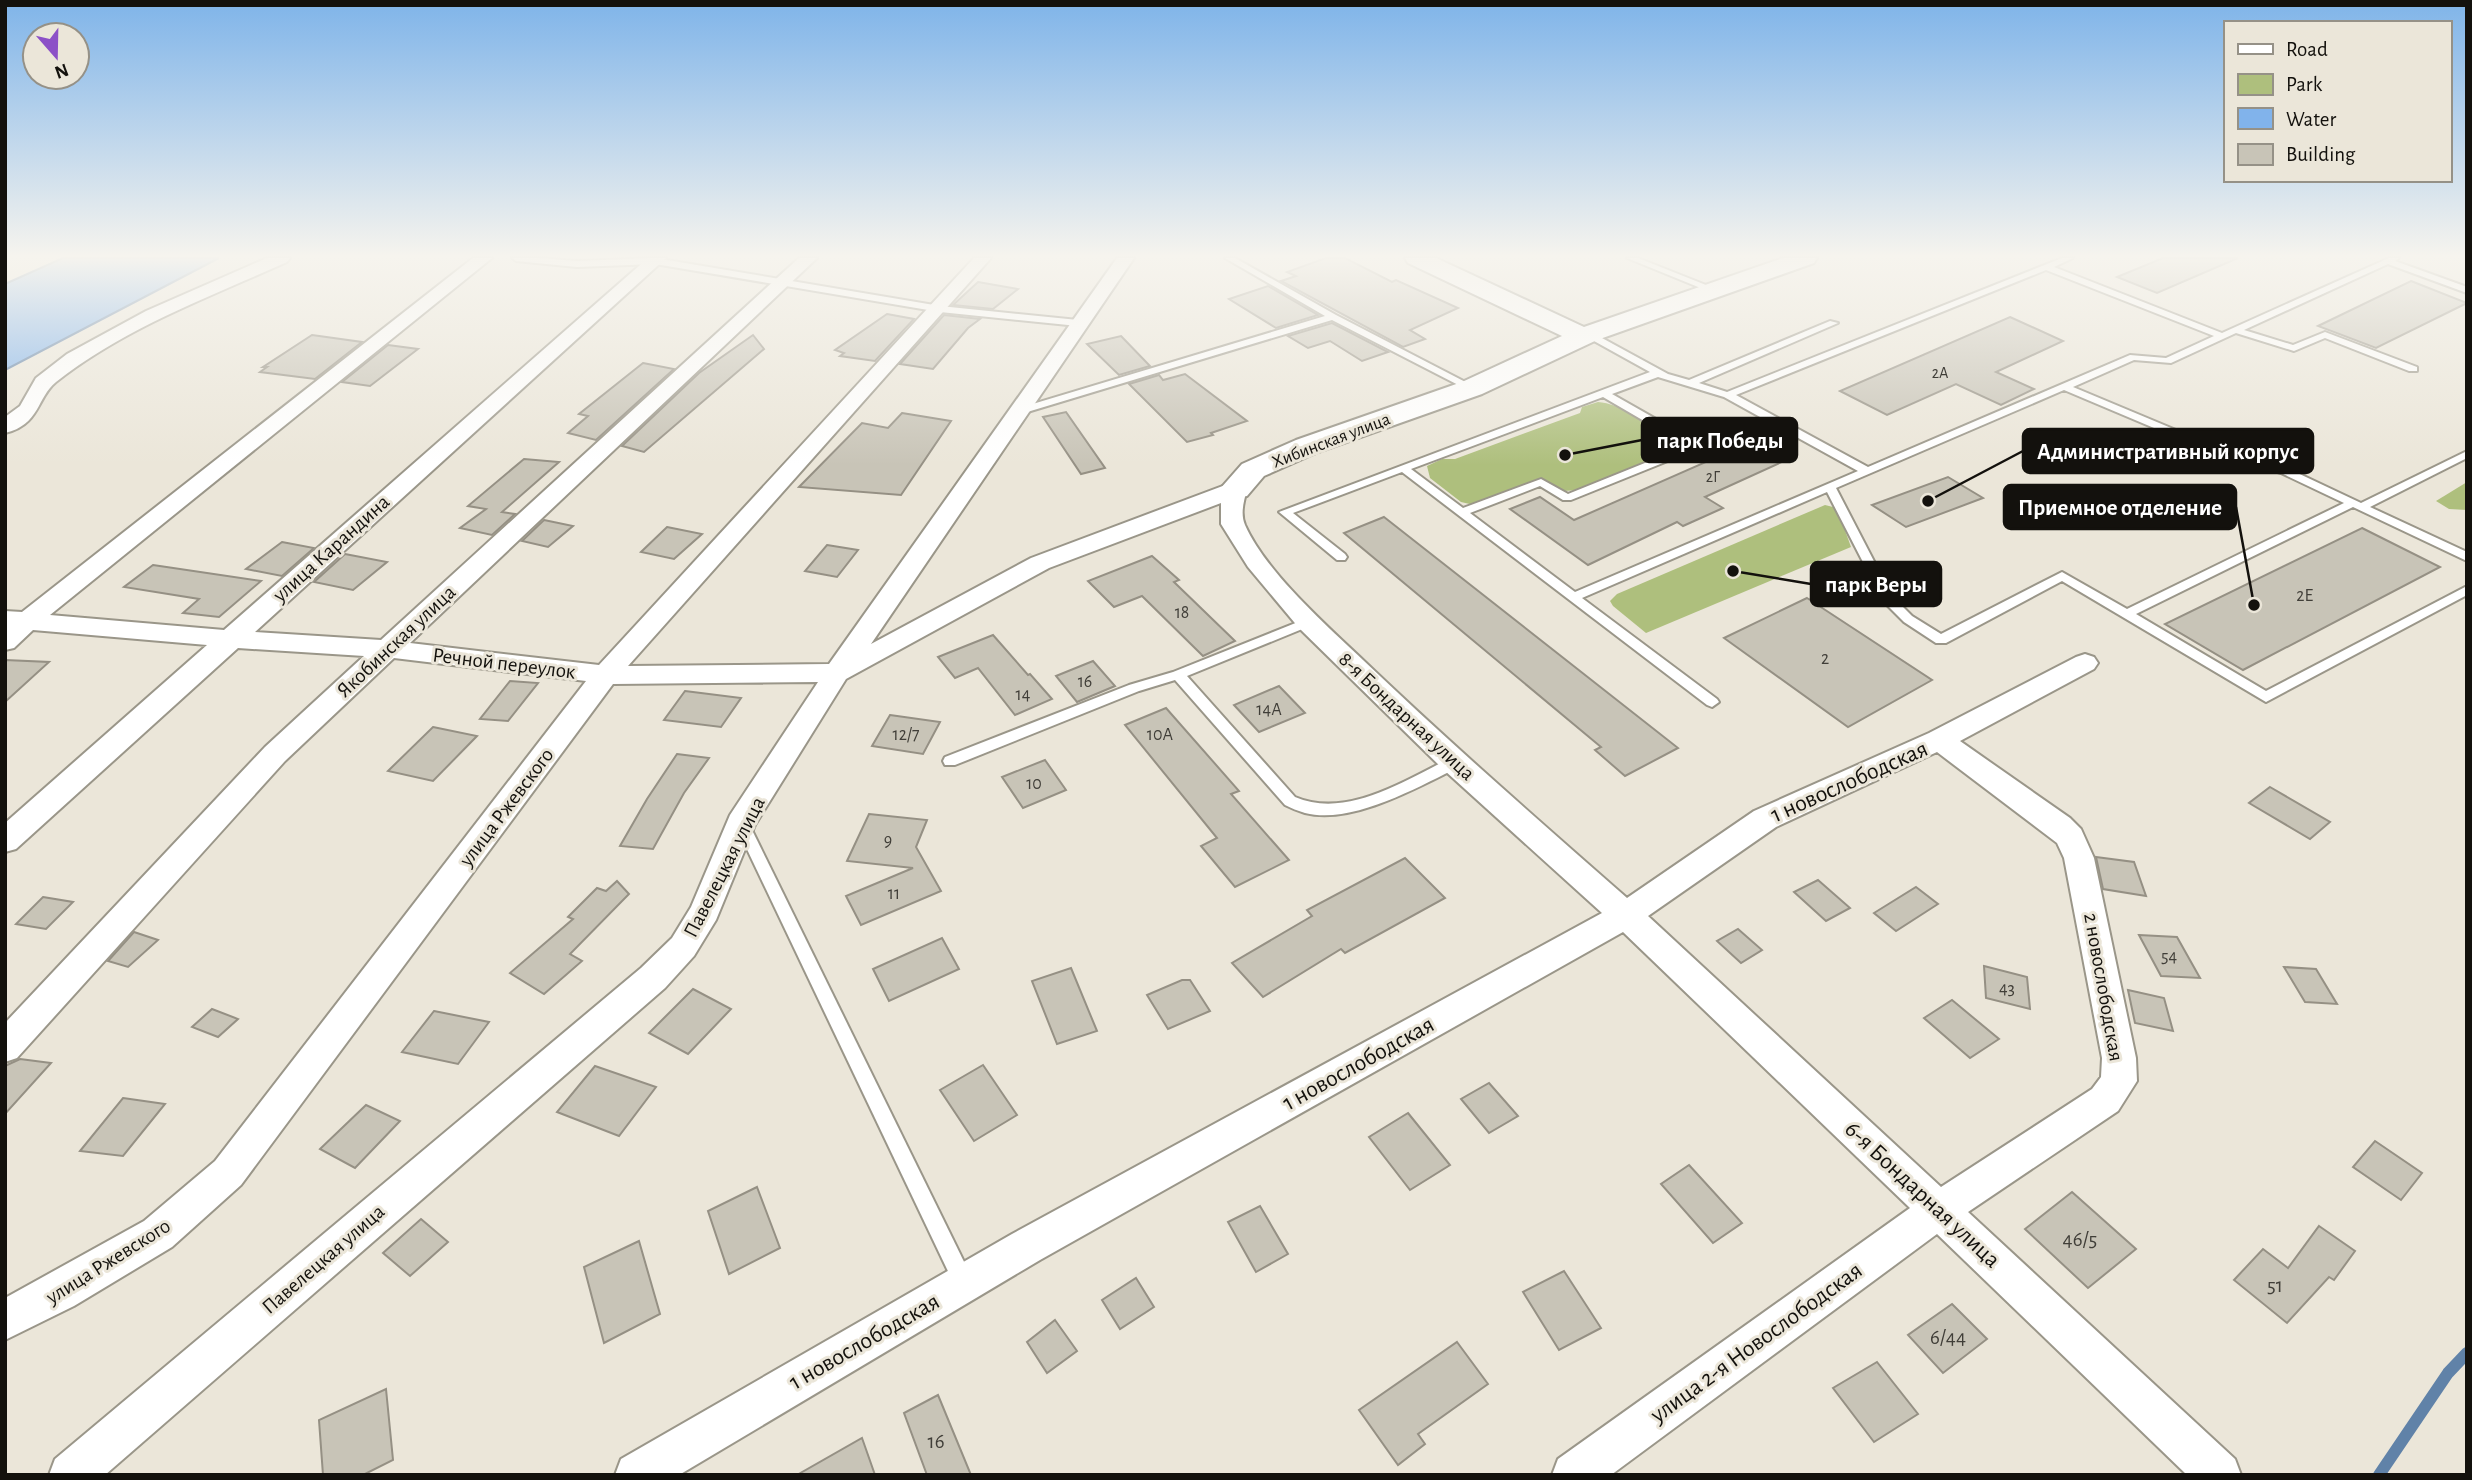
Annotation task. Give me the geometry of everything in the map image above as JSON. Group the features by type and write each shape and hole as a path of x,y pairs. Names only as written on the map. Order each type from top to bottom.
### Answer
{"street":[{"path":"5,427 27,410 43,382 74,358 131,327"},
{"path":"5,642 16,620 394,327"},
{"name":"улица Карандина","path":"5,841 579,327"},
{"name":"Якобинская улица","path":"5,1047 275,754 732,327"},
{"name":"улица Ржевского","path":"5,1321 158,1234 228,1173 605,675 923,327"},
{"name":"Павелецкая улица","path":"71,1475 653,978 683,947 705,911 741,823 837,673 1076,327"},
{"path":"1568,327 1585,335"},
{"name":"Хибинская улица","path":"837,673 1040,563 1236,489 1253,470 1307,446 1472,388 1607,327"},
{"name":"8-я Бондарная улица","path":"1236,489 1231,507 1233,524 1260,567 1308,622 1454,763 1626,915"},
{"name":"Речной переулок","path":"16,620 228,639 387,649 605,675 837,673"},
{"name":"1 новослободская","path":"637,1475 964,1283 1626,915 1765,819 1939,740 2085,663"},
{"name":"2 новослободская","path":"1939,740 2046,815 2070,837 2079,858 2119,1058 2119,1081 2105,1100 1939,1210"},
{"name":"6-я Бондарная улица","path":"1626,915 2219,1475"},
{"name":"улица 2-я Новослободская","path":"1574,1475 1939,1210"}],"lane":[{"path":"1020,411 1299,327"},
{"path":"1353,327 1472,388"},
{"path":"1689,384 1823,327"},
{"path":"1728,396 1898,327"},
{"path":"2199,327 2222,336"},
{"path":"1573,597 2067,388 2074,382 2133,357 2167,361 2242,327"},
{"path":"2236,330 2294,348 2325,335 2413,369"},
{"path":"1585,335 1658,373 1728,396 1869,471"},
{"path":"1341,557 1285,512 1658,373"},
{"path":"2067,388 2215,450 2285,471 2467,556"},
{"path":"1462,512 1541,482 1567,498 1696,446 1604,393"},
{"path":"2127,614 2467,454"},
{"path":"1404,468 1712,702"},
{"path":"1830,488 1888,598 1908,619 1941,640 2062,576 2266,697 2467,590"},
{"path":"950,761 1134,688 1178,675 1308,622"},
{"path":"1178,675 1298,806 1310,809 1358,806 1454,763"},
{"path":"741,823 964,1283"}],"green space":[{"path":"1598,402 1629,411 1652,423 1670,436 1675,443 1673,450 1581,490 1563,491 1541,480 1474,505 1461,502 1430,478 1427,466 1442,459 1455,459 1580,413 1582,407"},
{"path":"2467,482 2467,510 2449,509 2436,501"},
{"path":"1825,505 1837,508 1851,547 1646,633 1610,601 1617,594"}],"water":[{"path":"5,327 87,327 5,370"}],"building":[{"path":"868,327 907,327 875,361 840,356 844,353 835,350"},
{"path":"933,327 969,327 933,369 900,364"},
{"path":"1318,327 1340,327 1388,352 1362,361 1330,341 1308,348 1288,336"},
{"path":"1366,327 1416,327 1410,330 1425,339 1403,347"},
{"path":"1987,327 2032,327 2063,341 1996,372 2034,389 2001,405 1956,384 1887,415 1840,391"},
{"path":"2321,327 2418,327 2376,348"},
{"path":"312,335 362,342 315,379 260,372 267,367 263,367"},
{"path":"753,335 764,349 644,452 622,446 699,373"},
{"path":"1121,336 1150,366 1119,375 1087,344"},
{"path":"388,345 418,349 370,386 342,382"},
{"path":"643,363 674,369 596,440 568,433 588,416 579,414"},
{"path":"1185,374 1247,421 1187,442 1129,384 1159,375 1163,380"},
{"path":"1066,412 1105,468 1081,474 1043,417"},
{"path":"902,413 951,421 901,495 799,487 862,423 888,428"},
{"path":"1751,442 1784,461 1705,497 1723,508 1683,526 1677,522 1588,565 1510,509 1540,497 1574,520"},
{"path":"524,459 559,462 502,512 515,514 492,535 460,528 486,509 468,506"},
{"path":"1948,477 1983,498 1906,527 1872,505"},
{"path":"1384,517 1678,748 1625,776 1595,750 1601,747 1344,533"},
{"path":"544,520 573,526 548,547 522,541"},
{"path":"667,527 702,534 674,559 641,552"},
{"path":"2362,528 2440,567 2243,670 2165,624"},
{"path":"282,542 314,548 282,576 246,569"},
{"path":"827,545 858,550 837,577 805,571"},
{"path":"345,554 387,562 353,590 314,582"},
{"path":"1152,556 1179,580 1174,582 1235,641 1203,656 1142,596 1114,607 1088,581"},
{"path":"153,565 261,581 219,617 183,613 199,599 124,587"},
{"path":"1807,598 1932,680 1848,727 1724,638"},
{"path":"993,635 1052,699 1015,715 978,668 955,678 938,657"},
{"path":"5,660 49,662 5,702"},
{"path":"1093,661 1115,686 1077,702 1056,676"},
{"path":"510,681 538,683 508,721 480,719"},
{"path":"1279,686 1305,713 1259,732 1234,705"},
{"path":"685,691 741,698 721,727 664,720"},
{"path":"1166,708 1239,791 1231,794 1289,860 1235,887 1201,846 1217,838 1125,725"},
{"path":"890,715 940,722 923,754 872,746"},
{"path":"433,727 477,736 433,781 388,771"},
{"path":"677,754 709,758 684,793 653,849 620,846 647,799"},
{"path":"1045,760 1066,790 1023,808 1002,777"},
{"path":"2270,787 2330,822 2310,839 2249,803"},
{"path":"869,814 927,820 916,847 941,891 861,925 846,896 913,868 847,861"},
{"path":"2096,857 2134,862 2146,896 2103,889"},
{"path":"1405,858 1445,898 1345,953 1341,949 1263,997 1232,963 1312,916 1307,910"},
{"path":"1818,880 1850,908 1826,921 1794,892"},
{"path":"617,881 629,894 570,954 582,961 544,994 510,973 573,919 568,917 597,888 606,891"},
{"path":"1916,887 1938,904 1896,931 1874,913"},
{"path":"43,897 73,902 46,929 16,924"},
{"path":"1738,929 1762,950 1741,963 1717,941"},
{"path":"134,932 158,940 128,967 108,961"},
{"path":"2139,935 2177,937 2200,978 2161,976"},
{"path":"942,938 959,969 889,1001 873,969"},
{"path":"1984,966 2027,977 2030,1009 1986,998"},
{"path":"2284,967 2316,969 2337,1004 2305,1002"},
{"path":"1071,968 1097,1031 1057,1044 1032,981"},
{"path":"1182,980 1190,980 1210,1011 1168,1029 1147,995"},
{"path":"693,989 731,1009 688,1054 649,1033"},
{"path":"2128,990 2164,998 2173,1031 2135,1023"},
{"path":"1952,1000 1999,1039 1970,1058 1924,1018"},
{"path":"212,1009 238,1019 218,1037 192,1027"},
{"path":"434,1011 489,1022 458,1064 402,1052"},
{"path":"20,1059 51,1063 5,1114 5,1066"},
{"path":"983,1065 1017,1115 974,1141 940,1090"},
{"path":"595,1066 656,1087 619,1136 557,1112"},
{"path":"1489,1083 1518,1116 1489,1133 1461,1099"},
{"path":"123,1098 165,1104 123,1156 80,1151"},
{"path":"366,1105 400,1121 355,1168 320,1149"},
{"path":"1408,1113 1450,1165 1410,1190 1369,1137"},
{"path":"2375,1141 2422,1173 2401,1200 2353,1167"},
{"path":"1689,1165 1742,1223 1713,1243 1661,1184"},
{"path":"757,1187 780,1248 729,1274 708,1211"},
{"path":"2072,1192 2136,1249 2088,1288 2025,1229"},
{"path":"1260,1206 1288,1254 1256,1272 1228,1222"},
{"path":"421,1219 448,1242 410,1276 383,1253"},
{"path":"2319,1226 2355,1251 2334,1280 2329,1277 2287,1323 2234,1280 2263,1249 2288,1268"},
{"path":"639,1241 660,1314 604,1343 584,1267"},
{"path":"1564,1271 1601,1328 1559,1350 1523,1292"},
{"path":"1136,1278 1154,1307 1120,1329 1102,1300"},
{"path":"1952,1304 1987,1339 1943,1373 1908,1335"},
{"path":"1055,1320 1077,1351 1047,1373 1027,1342"},
{"path":"1457,1342 1488,1384 1418,1434 1425,1444 1398,1465 1359,1410"},
{"path":"1877,1362 1918,1414 1874,1442 1833,1388"},
{"path":"386,1389 393,1460 363,1475 323,1475 319,1420"},
{"path":"938,1395 971,1475 927,1475 904,1413"},
{"path":"862,1438 875,1475 797,1475"}],"waterway":[{"path":"2379,1475 2448,1373 2467,1353"}],"place":[{"name":"парк Победы","path":"1565,455"},
{"name":"Административный корпус","path":"1928,501"},
{"name":"парк Веры","path":"1733,571"},
{"name":"Приемное отделение","path":"2254,605"}]}
